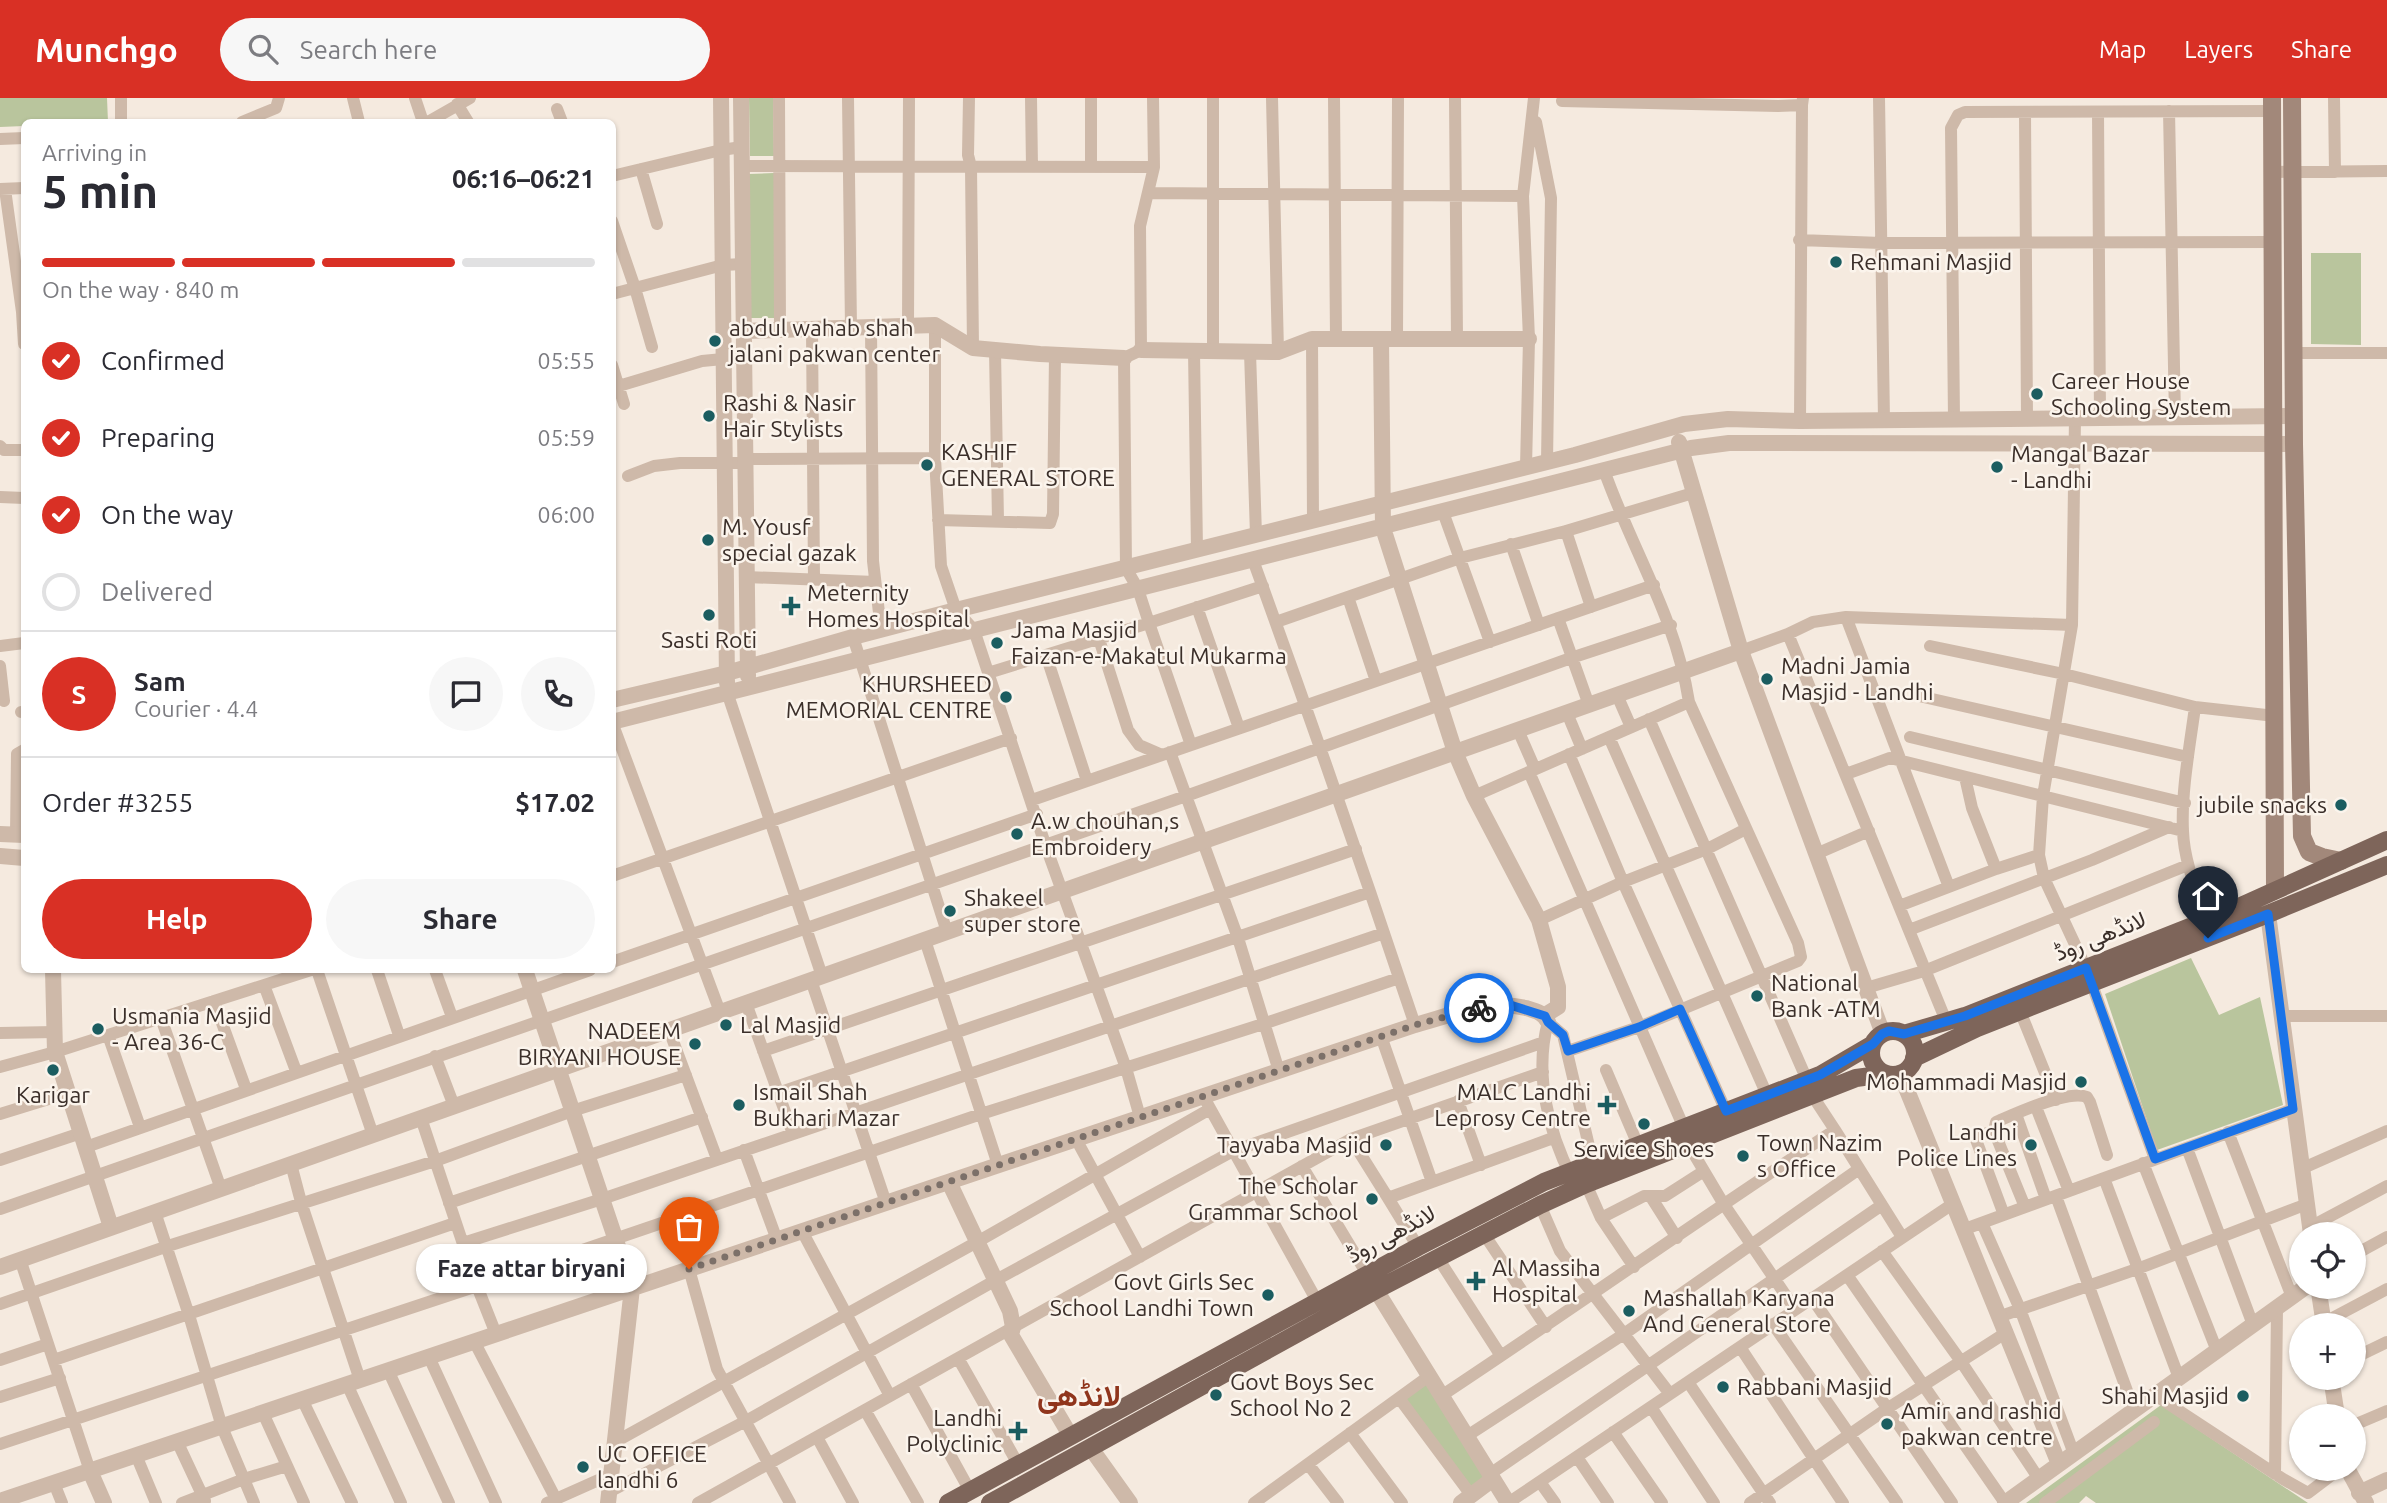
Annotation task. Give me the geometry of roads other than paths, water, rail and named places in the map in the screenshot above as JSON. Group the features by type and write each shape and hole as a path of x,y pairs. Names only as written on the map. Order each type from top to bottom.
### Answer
{"main road":[{"path":"2292,98 2294,444 2302,836 2309,852 2322,858 2341,861"},
{"path":"2273,104 2275,890"},
{"name":"لانڈھی روڈ","path":"1914,1058 2020,1011 2207,920 2387,840"},
{"name":"لانڈھی روڈ","path":"1904,1034 2088,976 2268,914 2387,865"},
{"path":"1889,1031 1904,1034 1913,1044 1914,1058 1907,1070 1893,1073 1875,1065 1871,1052 1878,1039 1889,1031"},
{"name":"لانڈھی روڈ","path":"948,1503 1317,1301 1438,1258 1540,1205 1686,1136 1809,1088 1820,1075 1878,1039"},
{"name":"لانڈھی روڈ","path":"990,1503 1371,1282 1418,1247 1568,1171 1638,1145 1686,1136 1726,1111 1767,1094 1893,1073"}],"street":[{"path":"121,98 121,119"},
{"path":"249,119 276,108 279,98"},
{"path":"352,98 358,119"},
{"path":"415,98 424,119"},
{"path":"430,119 470,98"},
{"path":"720,98 727,692 806,927 827,1027 886,1203"},
{"path":"741,98 749,687"},
{"path":"779,98 780,330"},
{"path":"848,98 851,328"},
{"path":"908,326 909,98"},
{"path":"969,98 973,348"},
{"path":"1031,98 1032,167"},
{"path":"1091,98 1091,167"},
{"path":"1141,350 1140,226 1154,167 1153,98"},
{"path":"1213,98 1213,351"},
{"path":"1272,98 1278,352"},
{"path":"1334,98 1336,339"},
{"path":"1398,98 1397,195 1383,528 1455,752 1474,796 1539,920 1558,987 1558,1007 1547,1019 1543,1072 1553,1138 1568,1171 1581,1186 1634,1267"},
{"path":"1455,98 1457,339"},
{"path":"1879,98 1884,420"},
{"path":"1976,98 1976,113"},
{"path":"2063,98 2063,112"},
{"path":"2134,98 2135,112"},
{"path":"2334,98 2335,172"},
{"path":"1562,101 1803,102 1799,240 1800,421"},
{"path":"1526,467 1529,339 1523,196 1534,103"},
{"path":"1534,103 1551,198 1547,462"},
{"path":"457,104 466,119"},
{"path":"1954,419 1951,128 1958,115 2169,111 2215,105 2273,104"},
{"path":"558,109 561,119"},
{"path":"2169,111 2175,417"},
{"path":"2025,112 2027,419"},
{"path":"2098,112 2100,418"},
{"path":"0,139 21,138"},
{"path":"616,175 742,147"},
{"path":"742,166 1154,167"},
{"path":"641,169 657,225"},
{"path":"2273,173 2387,171"},
{"path":"21,188 3,189 21,300"},
{"path":"1148,193 1523,196"},
{"path":"616,233 652,347"},
{"path":"1799,240 1881,243 2274,242"},
{"path":"616,294 723,265 743,264"},
{"path":"744,331 935,325 973,348 1124,358 1141,350 1278,352 1312,339 1529,339"},
{"path":"935,325 935,458 941,566 956,610 974,630 1045,844 1126,1068 1140,1117"},
{"path":"871,327 875,582 881,629"},
{"path":"812,329 814,579"},
{"path":"1312,339 1313,521"},
{"path":"995,350 998,521"},
{"path":"1194,351 1197,550"},
{"path":"1250,352 1256,535"},
{"path":"2293,353 2387,353"},
{"path":"939,520 1050,523 1053,514 1055,355"},
{"path":"616,387 702,361 744,357"},
{"path":"1124,358 1126,568 1138,589 1191,745"},
{"path":"616,389 624,404"},
{"path":"616,699 727,673 881,629 1547,462 1674,427 1728,419 1800,421 2294,416"},
{"path":"2075,418 2072,625 2043,796 2039,855 2045,878 2088,976 2179,1253 2217,1351"},
{"path":"1674,427 1741,651 1866,988 1878,1039"},
{"path":"616,721 1681,450 1730,443 2294,444"},
{"path":"0,446 4,450 21,450"},
{"path":"628,476 654,466 680,463 935,458"},
{"path":"1568,1051 1639,1027 1720,991 1798,961 1801,957 1689,702 1684,671 1671,625 1620,515 1604,470"},
{"path":"1276,622 1460,558 1566,531 1693,493"},
{"path":"0,498 21,498"},
{"path":"1443,512 1490,642"},
{"path":"1566,531 1591,607"},
{"path":"1511,544 1539,625"},
{"path":"1253,560 1337,794 1415,1025"},
{"path":"746,577 875,582"},
{"path":"1032,800 1654,585"},
{"path":"988,673 1263,586"},
{"path":"1348,597 1376,681"},
{"path":"1197,607 1239,728"},
{"path":"0,1267 1618,695 1788,634 1813,622 1846,617 2072,625"},
{"path":"1846,617 1948,887"},
{"path":"1558,618 1589,705"},
{"path":"0,1209 1186,796 1571,657 1671,625"},
{"path":"1788,634 1946,1021"},
{"path":"853,637 947,932"},
{"path":"1099,639 1128,730 1139,745 1166,753 1186,796 1238,939 1279,1071"},
{"path":"0,646 21,643"},
{"path":"1930,646 2064,674 2195,706 2275,716"},
{"path":"1045,656 1087,780"},
{"path":"0,666 4,701"},
{"path":"1618,695 1631,727"},
{"path":"1920,696 2188,757"},
{"path":"1474,796 1689,702"},
{"path":"2195,706 2183,831 2188,865 2207,920"},
{"path":"1567,713 1582,748"},
{"path":"1649,719 1809,1088 1902,1237"},
{"path":"616,730 720,1012"},
{"path":"1518,730 1584,899 1686,1136 1723,1203 1795,1309"},
{"path":"1609,737 1767,1094"},
{"path":"1910,737 2185,803"},
{"path":"616,875 1011,738"},
{"path":"14,835 20,792 17,754 21,752"},
{"path":"1569,754 1726,1111"},
{"path":"1846,775 1890,758 2183,831"},
{"path":"1965,777 1972,808 1996,869"},
{"path":"616,961 1037,814"},
{"path":"1909,930 2169,827"},
{"path":"1539,920 1623,882 1707,849 1746,829"},
{"path":"1816,854 1869,831"},
{"path":"763,1051 1356,849"},
{"path":"1899,906 2039,855"},
{"path":"0,856 21,858"},
{"path":"1866,988 1924,971 2188,865"},
{"path":"778,1093 1370,892"},
{"path":"2268,914 2309,1222"},
{"path":"463,1243 602,1199 1384,933"},
{"path":"925,940 998,1165"},
{"path":"54,973 55,1052 111,1227"},
{"path":"0,1067 302,973"},
{"path":"318,973 373,1135"},
{"path":"378,973 399,1035"},
{"path":"436,973 452,1017"},
{"path":"526,973 632,1289 609,1498"},
{"path":"0,1160 140,1127 581,973"},
{"path":"0,1444 615,1240 981,1114 1399,978"},
{"path":"264,985 296,1071"},
{"path":"214,1001 246,1089"},
{"path":"746,1003 793,1134"},
{"path":"615,1442 1094,1175 1207,1102 1279,1071 1415,1025 1489,1005 1507,1004 1547,1019 1563,1035 1589,1146 1595,1161"},
{"path":"2020,1011 2056,1100"},
{"path":"2281,1016 2387,1016"},
{"path":"161,1018 221,1189"},
{"path":"669,1030 718,1159"},
{"path":"0,1033 55,1032"},
{"path":"108,1035 140,1127"},
{"path":"1381,1036 1432,1182"},
{"path":"609,1498 868,1351 1233,1151 1544,1042"},
{"path":"435,1056 454,1106"},
{"path":"1606,1070 1638,1145"},
{"path":"698,1503 713,1500 769,1464 864,1410 1351,1139 1543,1072"},
{"path":"1893,1073 1954,1203 2059,1464"},
{"path":"0,1304 167,1246 435,1161 572,1111 686,1076"},
{"path":"0,1114 68,1093"},
{"path":"2025,1207 1994,1131 1996,1122 2056,1100 2082,1095 2087,1097 2107,1155"},
{"path":"1458,1101 1481,1165"},
{"path":"0,1501 1140,1117 1207,1102"},
{"path":"1207,1102 1317,1301"},
{"path":"2036,1107 2069,1191"},
{"path":"1965,1229 2293,1109"},
{"path":"2016,1114 2089,1286 2134,1410"},
{"path":"421,1118 455,1223 496,1334"},
{"path":"449,1203 702,1118"},
{"path":"1441,1396 1594,1295 1723,1203 1835,1130"},
{"path":"1994,1131 1975,1137 2004,1214"},
{"path":"2301,1169 2387,1131"},
{"path":"2228,1132 2289,1289"},
{"path":"1388,1198 1553,1138"},
{"path":"1076,1139 1140,1257"},
{"path":"1351,1139 1418,1247"},
{"path":"2187,1147 2253,1325"},
{"path":"744,1150 777,1240"},
{"path":"291,1164 324,1268 354,1382 401,1503"},
{"path":"1302,1166 1508,1503 1954,1203"},
{"path":"1467,1436 1624,1334 1859,1169"},
{"path":"1601,1218 1639,1198 1665,1196 1704,1171"},
{"path":"2104,1178 2179,1378"},
{"path":"949,1182 1010,1311 1013,1327 1011,1335 1070,1435"},
{"path":"2325,1222 2387,1186"},
{"path":"1651,1197 1677,1238"},
{"path":"2001,1316 2137,1269 2306,1204"},
{"path":"1540,1205 1560,1251 1670,1394"},
{"path":"1399,1398 1466,1499 1491,1477 1882,1205"},
{"path":"155,1212 222,1427 254,1503"},
{"path":"54,1360 455,1223"},
{"path":"1982,1223 2020,1309 2074,1454"},
{"path":"802,1231 891,1396"},
{"path":"1484,1234 1546,1327"},
{"path":"2366,1248 2387,1237"},
{"path":"1882,1251 1960,1360 2039,1479"},
{"path":"1438,1258 1501,1356"},
{"path":"20,1259 90,1471 104,1503"},
{"path":"689,1269 723,1384 790,1503"},
{"path":"1847,1275 2005,1503 2289,1299"},
{"path":"2344,1313 2387,1289"},
{"path":"1812,1298 1952,1503"},
{"path":"2275,1474 2277,1308"},
{"path":"1773,1324 1897,1503"},
{"path":"1750,1503 1767,1499 1814,1460 1888,1408 2007,1332"},
{"path":"474,1342 554,1502 612,1474"},
{"path":"2366,1352 2387,1342"},
{"path":"0,1360 48,1344"},
{"path":"1740,1347 1843,1503"},
{"path":"429,1357 496,1503"},
{"path":"958,1358 1018,1464"},
{"path":"388,1370 449,1503"},
{"path":"1254,1503 1269,1499 1308,1464 1429,1376"},
{"path":"0,1397 60,1378"},
{"path":"1688,1382 1767,1499"},
{"path":"911,1384 970,1491"},
{"path":"2155,1395 2308,1493 2324,1481"},
{"path":"302,1399 352,1503"},
{"path":"1651,1407 1714,1503"},
{"path":"864,1410 918,1503"},
{"path":"2366,1420 2387,1411"},
{"path":"263,1413 304,1503"},
{"path":"2045,1503 2154,1422"},
{"path":"1613,1432 1662,1503"},
{"path":"1350,1433 1402,1503"},
{"path":"817,1437 853,1503"},
{"path":"177,1441 204,1500"},
{"path":"1090,1447 1130,1503"},
{"path":"136,1455 156,1503"},
{"path":"1577,1457 1608,1503"},
{"path":"1308,1464 1338,1503"},
{"path":"182,1503 204,1500 244,1479 287,1466"},
{"path":"2354,1481 2362,1498 2387,1480"},
{"path":"1540,1482 1555,1503"},
{"path":"54,1483 62,1503"}],"place":[{"name":"Rehmani Masjid","path":"1836,262"},
{"name":"abdul wahab shah jalani pakwan center","path":"715,341"},
{"name":"Career House Schooling System","path":"2037,394"},
{"name":"Rashi & Nasir Hair Stylists","path":"709,416"},
{"name":"KASHIF GENERAL STORE","path":"927,465"},
{"name":"Mangal Bazar - Landhi","path":"1997,467"},
{"name":"M. Yousf special gazak","path":"708,540"},
{"name":"Meternity Homes Hospital","path":"791,606"},
{"name":"Sasti Roti","path":"709,615"},
{"name":"Jama Masjid Faizan-e-Makatul Mukarma","path":"997,643"},
{"name":"Madni Jamia Masjid - Landhi","path":"1767,679"},
{"name":"KHURSHEED MEMORIAL CENTRE","path":"1006,697"},
{"name":"jubile snacks","path":"2341,805"},
{"name":"A.w chouhan,s Embroidery","path":"1017,834"},
{"name":"Shakeel super store","path":"950,911"},
{"name":"National Bank -ATM","path":"1757,996"},
{"name":"Lal Masjid","path":"726,1025"},
{"name":"Usmania Masjid - Area 36-C","path":"98,1029"},
{"name":"NADEEM BIRYANI HOUSE","path":"695,1044"},
{"name":"Karigar","path":"53,1070"},
{"name":"Mohammadi Masjid","path":"2081,1082"},
{"name":"Ismail Shah Bukhari Mazar","path":"739,1105"},
{"name":"MALC Landhi Leprosy Centre","path":"1607,1105"},
{"name":"Service Shoes","path":"1644,1124"},
{"name":"Tayyaba Masjid","path":"1386,1145"},
{"name":"Landhi Police Lines","path":"2031,1145"},
{"name":"Town Nazim s Office","path":"1743,1156"},
{"name":"The Scholar Grammar School","path":"1372,1199"},
{"name":"Faze attar biryani","path":"689,1269"},
{"name":"Al Massiha Hospital","path":"1476,1281"},
{"name":"Govt Girls Sec School Landhi Town","path":"1268,1295"},
{"name":"Mashallah Karyana And General Store","path":"1629,1311"},
{"name":"Rabbani Masjid","path":"1723,1387"},
{"name":"Govt Boys Sec School No 2","path":"1216,1395"},
{"name":"Shahi Masjid","path":"2243,1396"},
{"name":"Amir and rashid pakwan centre","path":"1887,1424"},
{"name":"Landhi Polyclinic","path":"1018,1431"},
{"name":"UC OFFICE landhi 6","path":"583,1467"}],"district":[{"name":"لانڈھی","path":"1079,1396"}]}
